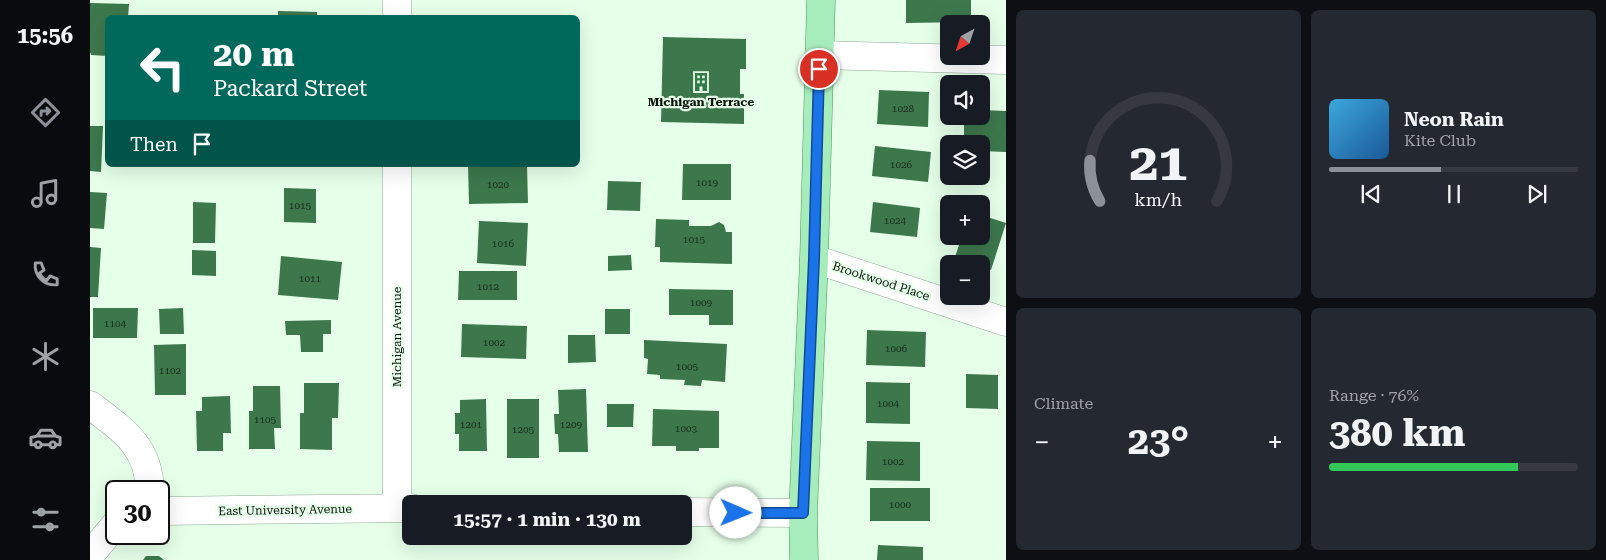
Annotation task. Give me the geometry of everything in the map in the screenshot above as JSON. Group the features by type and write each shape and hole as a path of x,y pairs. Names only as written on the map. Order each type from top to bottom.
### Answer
{"main road":[{"path":"804,560 803,513 814,259 821,0"}],"street":[{"path":"397,0 397,15"},
{"path":"819,55 1006,60"},
{"name":"Michigan Avenue","path":"397,167 404,495"},
{"name":"Brookwood Place","path":"814,259 1006,322"},
{"path":"90,405 130,436 145,459 148,480"},
{"name":"East University Avenue","path":"170,511 402,508"},
{"path":"692,512 803,513"},
{"path":"90,555 105,537"}],"building":[{"path":"906,0 971,0 971,15 940,15 940,22 906,23"},
{"path":"90,3 129,4 128,15 105,15 105,56 91,55"},
{"path":"278,11 317,12 317,15 278,15"},
{"name":"Michigan Terrace","path":"663,37 746,39 746,69 740,69 740,94 744,94 744,124 661,122"},
{"path":"879,90 929,92 928,127 877,124"},
{"path":"990,110 1006,111 1006,152 990,151 990,135 964,135 964,125 990,125"},
{"path":"90,126 103,126 101,172 90,171"},
{"path":"875,146 931,152 928,182 872,176"},
{"path":"683,164 731,164 731,200 682,200"},
{"path":"468,167 527,167 528,203 469,204"},
{"path":"608,181 641,182 640,211 607,210"},
{"path":"284,188 316,189 316,223 284,222"},
{"path":"90,192 107,193 104,229 90,228"},
{"path":"193,202 216,203 215,243 193,243"},
{"path":"873,202 920,208 917,237 870,232"},
{"path":"990,218 1006,223 991,270 990,255 956,255 959,245 990,245"},
{"path":"656,219 689,220 689,226 711,226 719,222 724,225 726,232 732,232 732,264 660,262 660,247 655,247"},
{"path":"479,221 528,223 526,266 477,263"},
{"path":"90,247 101,248 98,297 90,297"},
{"path":"192,250 216,251 216,276 192,275"},
{"path":"631,255 632,270 608,271 608,256"},
{"path":"281,256 342,262 338,300 278,295"},
{"path":"459,271 517,271 517,300 458,300"},
{"path":"669,289 733,290 733,325 709,325 709,315 669,315"},
{"path":"93,308 138,308 137,338 93,338"},
{"path":"183,308 184,334 160,334 159,309"},
{"path":"605,309 630,309 630,334 605,334"},
{"path":"331,320 331,334 323,334 323,352 301,352 300,335 286,335 285,321"},
{"path":"462,324 527,326 526,359 461,357"},
{"path":"867,330 926,332 925,367 866,365"},
{"path":"568,335 595,335 596,362 568,363"},
{"path":"644,340 727,344 725,382 702,380 701,386 684,385 685,380 660,379 660,375 647,374 648,359 644,358"},
{"path":"186,344 186,395 155,395 154,345"},
{"path":"966,374 998,375 998,409 966,408"},
{"path":"866,382 910,383 910,424 866,423"},
{"path":"304,383 339,383 338,418 332,418 332,450 300,449 300,413 304,413"},
{"path":"253,386 280,386 281,428 274,428 275,449 249,449 249,411 253,411"},
{"path":"586,389 588,452 559,452 558,434 555,434 554,414 559,414 558,390"},
{"path":"230,396 231,433 223,433 223,451 197,451 196,411 202,411 202,397"},
{"path":"486,399 487,451 459,451 459,434 455,434 455,413 460,413 460,400"},
{"path":"507,399 539,399 539,458 507,458"},
{"path":"607,404 634,404 633,427 607,427"},
{"path":"653,409 719,411 719,448 699,448 699,451 676,451 676,446 652,446"},
{"path":"867,441 920,442 920,481 866,480"},
{"path":"870,488 930,488 930,521 870,521"},
{"path":"878,545 923,547 923,560 877,560"},
{"path":"146,556 159,556 164,560 143,560"}],"place":[{"name":"Michigan Terrace","path":"701,82"}],"route":[{"path":"736,513 803,513 814,259 819,69"}]}
